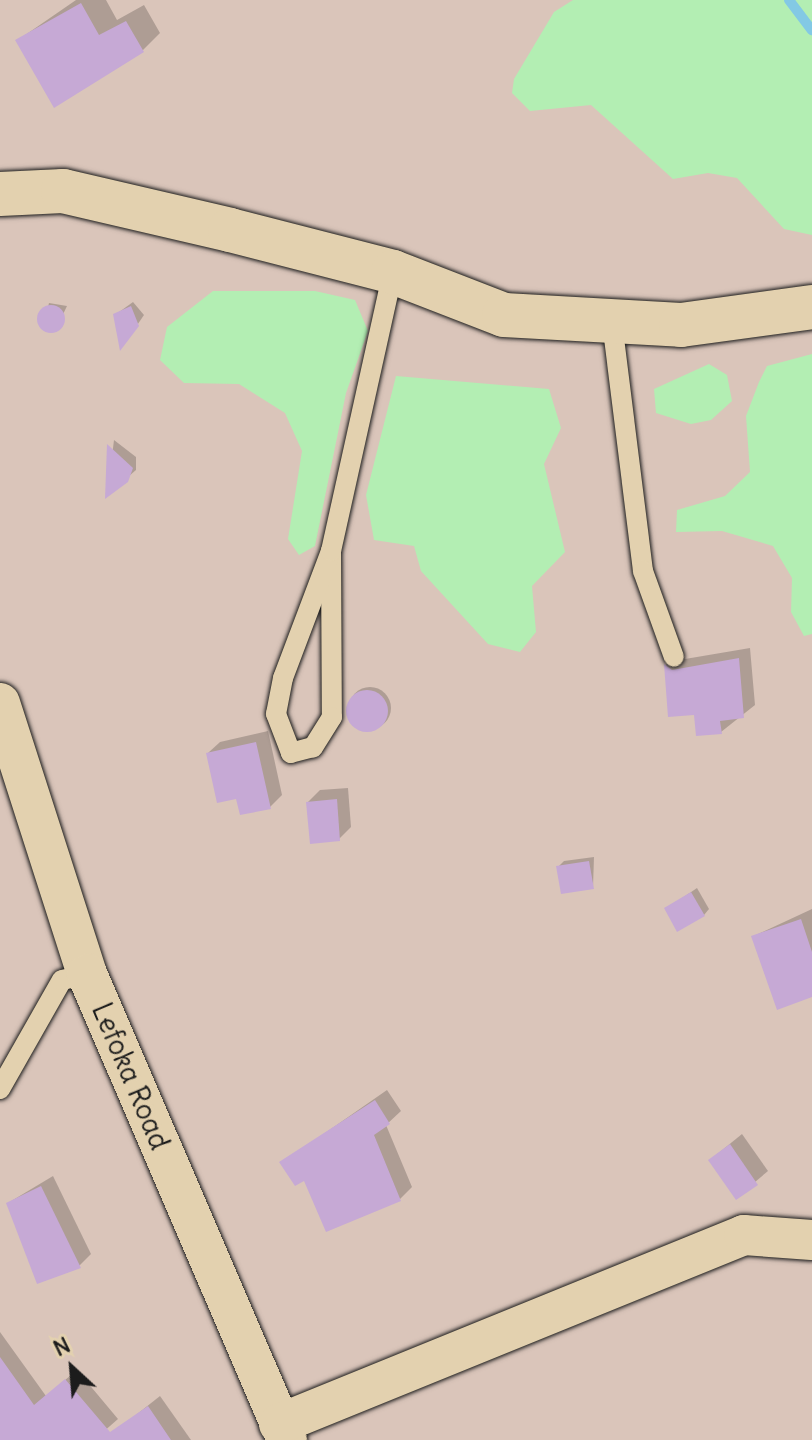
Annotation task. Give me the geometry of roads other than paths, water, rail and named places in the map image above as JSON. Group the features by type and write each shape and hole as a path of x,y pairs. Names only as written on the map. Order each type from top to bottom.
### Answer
{"main road":[{"path":"0,194 63,191 393,272 504,315 681,325 812,307"}],"street":[{"name":"Lefoka Road","path":"0,703 87,974 244,1326 283,1432"},
{"path":"283,1432 744,1235 812,1240"}],"lane":[{"path":"331,551 332,717 313,747 291,753 276,714 331,551 393,272"},
{"path":"612,322 643,571 674,657"},
{"path":"0,1089 62,980 87,974"}],"waterway":[{"path":"789,0 812,30"}]}
